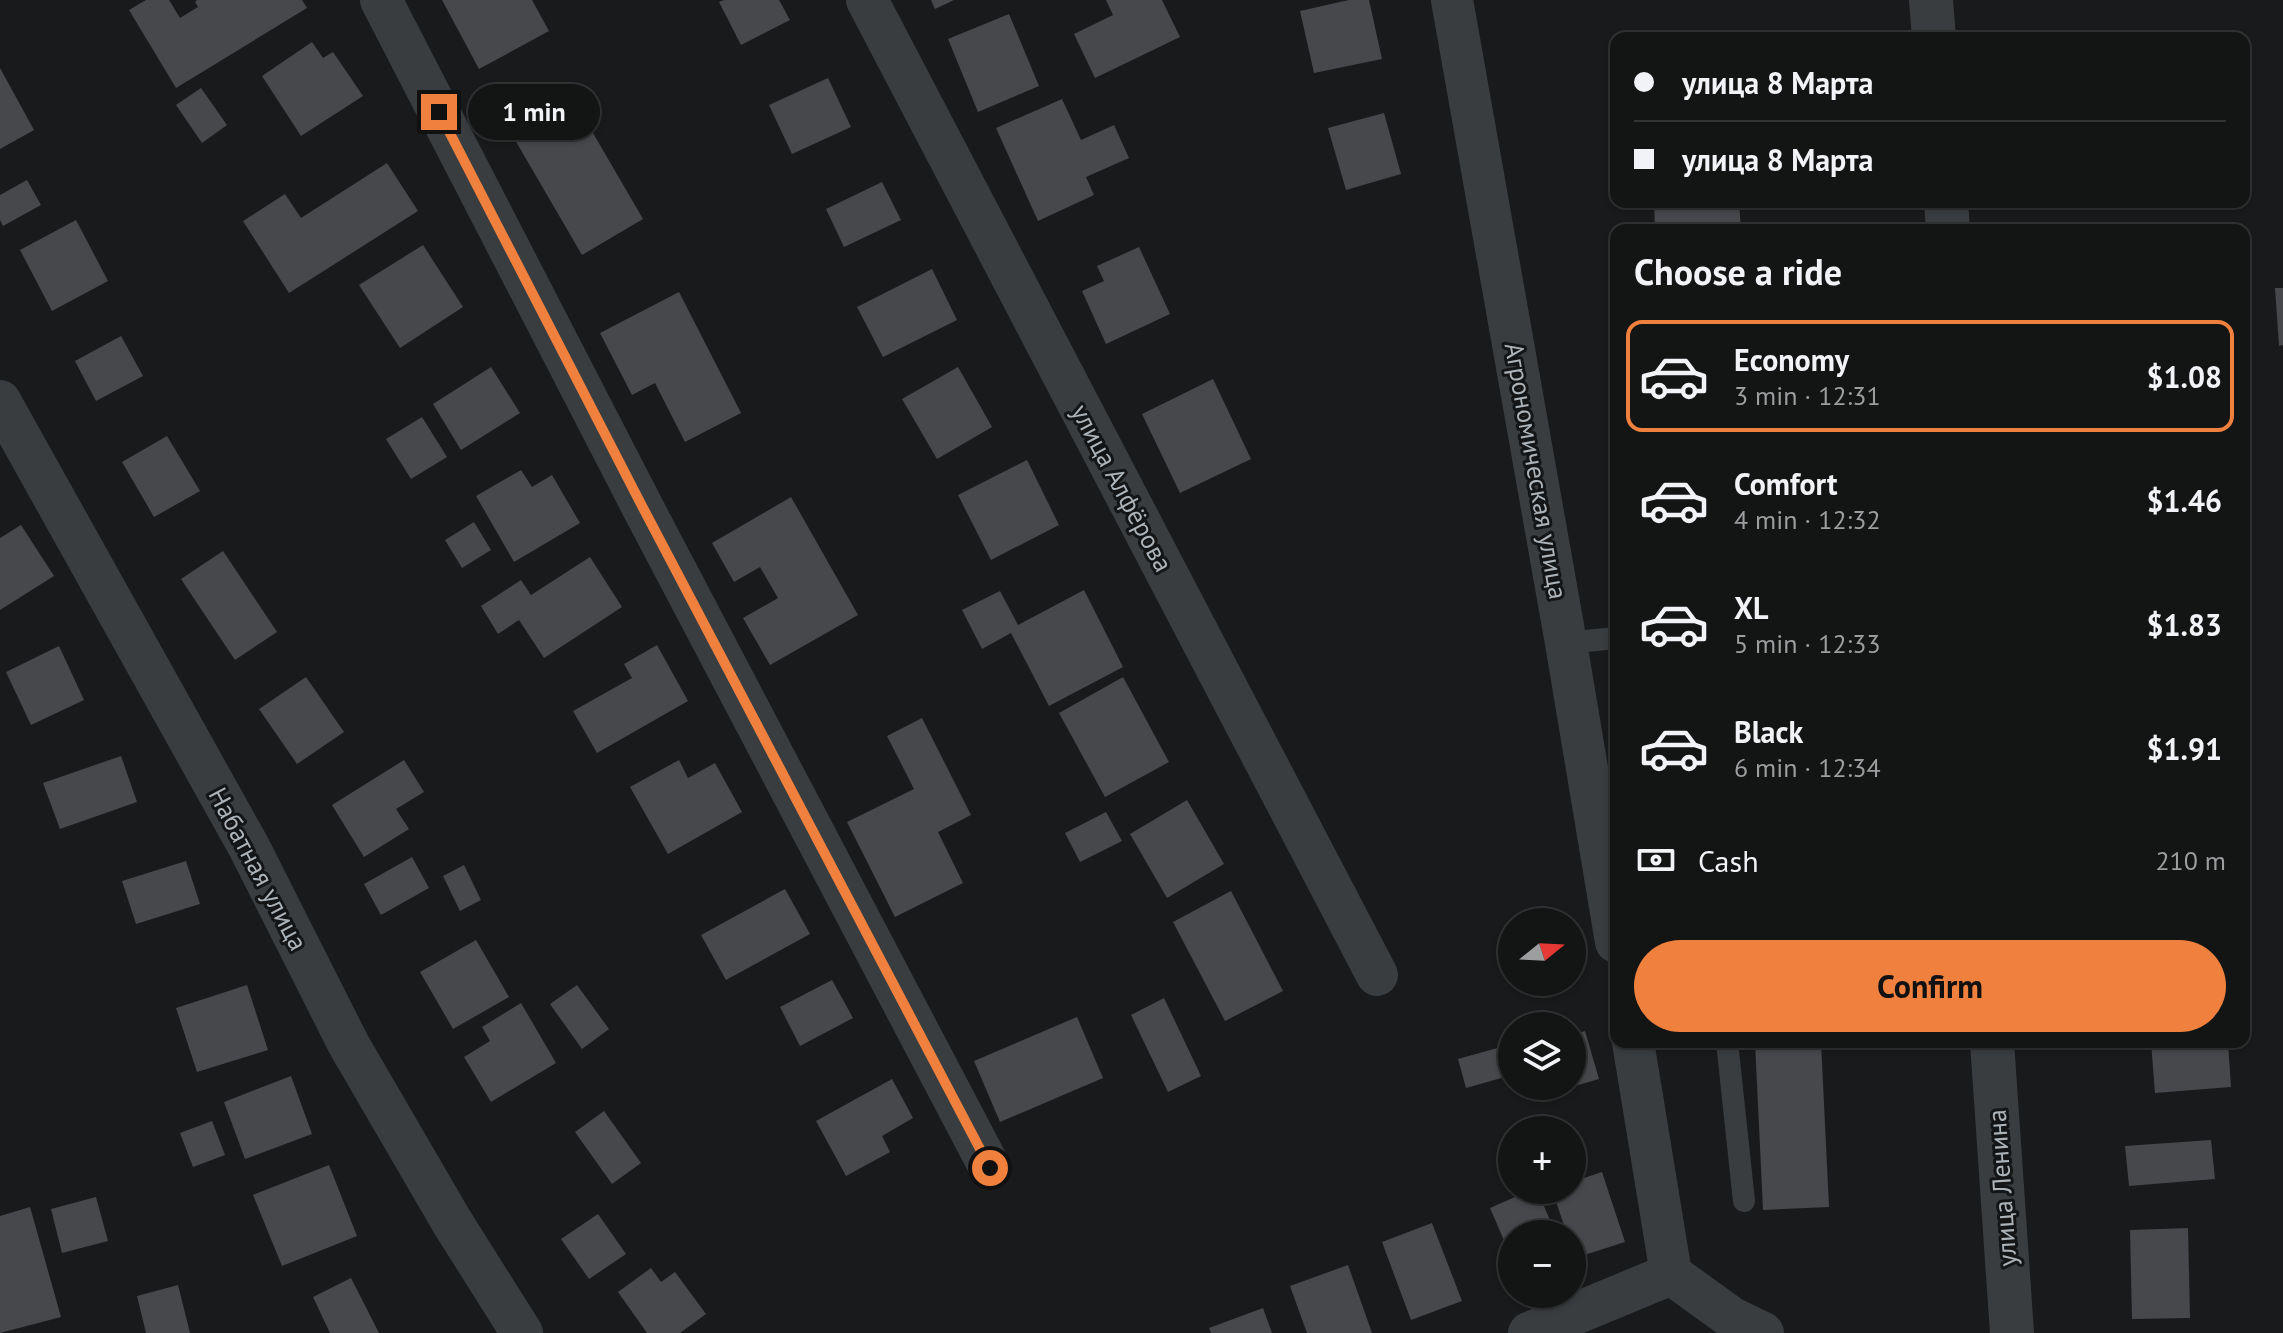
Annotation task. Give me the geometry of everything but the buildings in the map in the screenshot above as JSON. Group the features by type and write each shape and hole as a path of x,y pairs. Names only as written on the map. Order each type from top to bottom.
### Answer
{"street":[{"path":"381,0 642,506 990,1168"},
{"name":"улица Алфёрова","path":"867,0 1377,975"},
{"name":"Агрономическая улица","path":"1452,0 1610,906"},
{"path":"1931,0 1934,32"},
{"name":"Набатная улица","path":"0,401 249,847 349,1045 452,1222 522,1333"},
{"path":"1634,1048 1671,1274 1732,1318 1763,1333"},
{"name":"улица Ленина","path":"1992,1048 2012,1333"},
{"path":"1529,1333 1671,1274"}],"lane":[{"path":"1566,643 1610,639"},
{"path":"1728,1048 1744,1201"}],"route":[{"path":"439,112 990,1168"}]}
